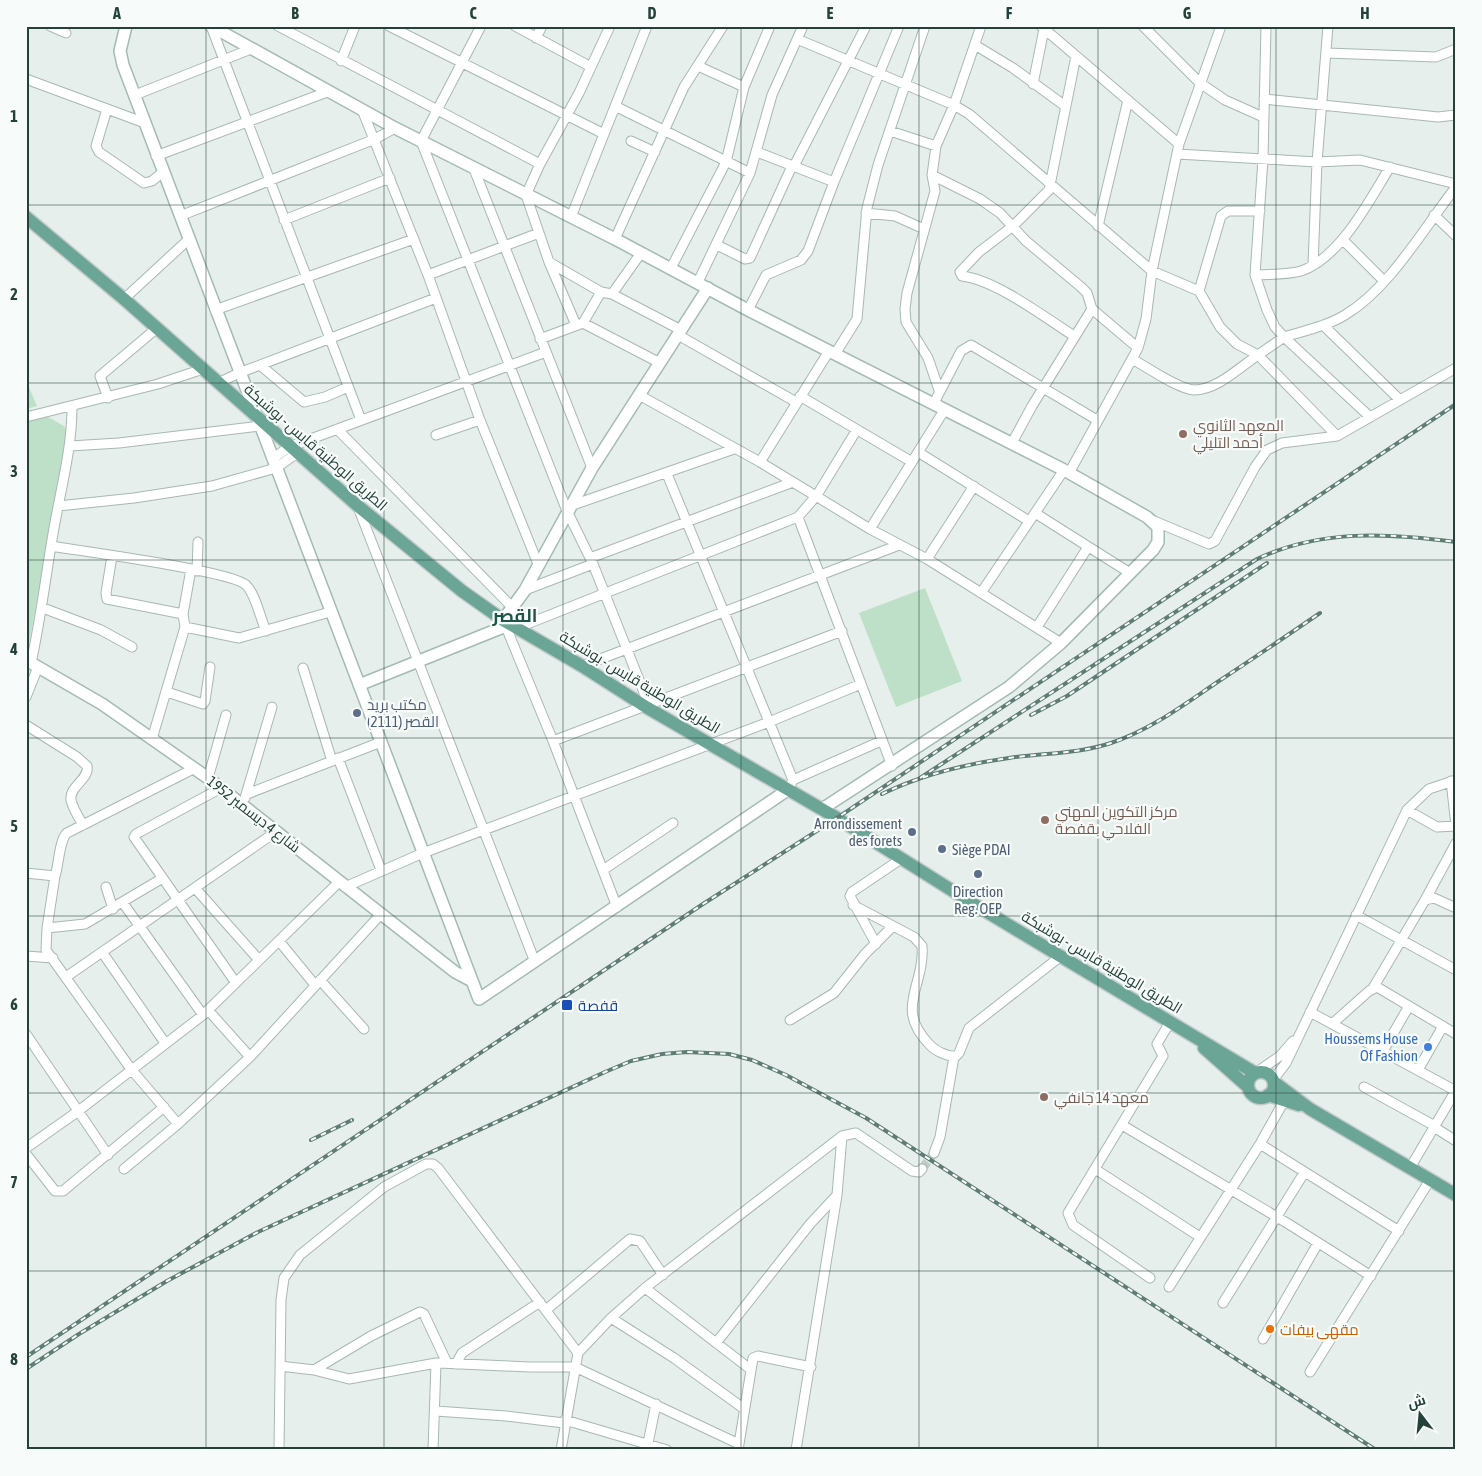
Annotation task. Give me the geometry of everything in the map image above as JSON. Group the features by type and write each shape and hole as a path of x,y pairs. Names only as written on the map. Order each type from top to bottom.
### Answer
{"main road":[{"name":"الطريق الوطنية قابس - بوشبكة","path":"26,217 124,299 257,420 358,506 462,591 509,625 582,666 711,744 791,785 822,809 901,858 1191,1036 1256,1072"},
{"name":"الطريق الوطنية قابس - بوشبكة","path":"1191,1036 1248,1087"},
{"path":"1273,1081 1274,1087 1268,1095 1261,1098 1254,1096 1248,1087 1249,1078 1256,1072 1266,1073 1273,1081 1310,1109 1456,1195"},
{"path":"1268,1095 1310,1109"}],"street":[{"path":"50,26 66,32"},
{"path":"126,26 121,44 121,57 156,156 479,999 617,907 791,785 881,741"},
{"path":"211,26 363,112 641,252 748,310 934,403 1066,472 1154,521 1209,544 1215,541 1255,466 1267,450 1282,443 1337,436 1456,368"},
{"path":"211,26 361,420"},
{"path":"278,26 341,61 394,86 540,164"},
{"path":"341,61 355,26"},
{"path":"389,26 604,134"},
{"path":"481,26 421,141 509,366 604,592 648,706"},
{"path":"515,26 591,67"},
{"path":"536,38 542,26"},
{"path":"610,26 567,116 540,164 526,195 549,262 580,324 660,363"},
{"path":"571,217 647,26"},
{"path":"615,239 684,87 723,26"},
{"path":"671,268 726,162 744,87 770,26"},
{"path":"698,282 750,173 772,96 803,26"},
{"path":"717,245 745,259 750,258 793,166 850,61 866,26"},
{"path":"748,310 766,276 796,263 805,256 878,73 899,26"},
{"path":"760,462 798,399 857,319 866,213 878,164 925,26"},
{"path":"939,390 928,358 906,322 907,293 935,191 932,175 936,146 954,105 982,26"},
{"path":"1143,26 1200,83 1225,100 1263,117"},
{"path":"981,593 1029,521 1066,472 1138,348 1146,319 1152,271 1178,149 1221,26"},
{"path":"1266,26 1263,159 1255,275 1267,310 1284,337 1369,416"},
{"path":"1314,265 1317,162 1328,26"},
{"path":"1033,84 1043,28"},
{"path":"1043,28 1128,100 1178,149 1263,159 1317,162 1360,160 1456,186 1384,281 1366,301 1344,316 1323,325 1284,337 1216,384 1193,390 1132,359"},
{"path":"797,39 954,105 968,114 1152,271 1199,291 1220,326 1237,344 1258,355 1337,436"},
{"path":"975,45 1013,68 1065,106"},
{"path":"1326,52 1436,56 1456,49"},
{"path":"135,95 251,50"},
{"path":"1074,336 991,285 976,278 961,275 960,272 979,252 1013,226 1045,196 1050,183 1076,56"},
{"path":"698,66 744,87"},
{"path":"26,79 145,123"},
{"path":"156,156 327,92"},
{"path":"1264,99 1438,117 1456,115"},
{"path":"1098,226 1109,187 1128,100"},
{"path":"615,106 750,173"},
{"path":"106,109 96,150 144,183 152,181 163,172"},
{"path":"363,112 428,275 480,420 538,564"},
{"path":"180,216 375,139 395,128"},
{"path":"890,131 936,146"},
{"path":"631,141 655,152"},
{"path":"757,152 834,182"},
{"path":"1255,275 1300,271 1314,265 1343,240 1390,167"},
{"path":"474,169 592,468"},
{"path":"932,175 980,200 1000,213 1026,241 1087,293 1092,309 1138,348"},
{"path":"284,220 390,178"},
{"path":"1199,291 1222,216 1228,211 1260,211"},
{"path":"866,213 895,216 924,229"},
{"path":"1434,215 1456,236"},
{"path":"428,275 539,233"},
{"path":"124,299 189,239"},
{"path":"215,310 414,239"},
{"path":"1343,240 1384,281"},
{"path":"612,294 641,252"},
{"path":"549,262 601,292 612,294 912,462"},
{"path":"617,907 509,625 513,608 525,590 592,468 708,288"},
{"path":"540,339 580,324 601,292"},
{"path":"218,383 239,373 436,298"},
{"path":"1012,444 1043,387 1092,309"},
{"path":"1323,325 1400,400"},
{"path":"108,398 99,376 157,328"},
{"path":"934,403 939,390 961,351 971,345 1097,420"},
{"path":"58,506 134,498 212,486 274,463 293,450 337,429 546,352"},
{"path":"260,366 304,402 348,387"},
{"path":"26,417 72,408 184,377 203,369"},
{"path":"639,395 817,495 870,529 928,559 1061,644"},
{"path":"26,697 70,446 72,408"},
{"path":"870,529 945,409"},
{"path":"61,410 72,422"},
{"path":"70,446 119,444 257,420"},
{"path":"436,435 480,420"},
{"path":"337,429 513,608"},
{"path":"359,685 509,625 604,592 798,517 817,495 856,431"},
{"path":"569,509 734,449"},
{"path":"918,452 1029,521"},
{"path":"667,474 769,722 791,785"},
{"path":"525,590 686,522 793,482"},
{"path":"928,559 974,486"},
{"path":"358,506 535,962"},
{"path":"1035,513 1130,573"},
{"path":"798,517 822,575 881,741 892,766"},
{"path":"822,809 892,766 1009,688 1061,644 1158,542 1159,531 1154,521"},
{"path":"152,739 185,627 183,614 194,570 198,542"},
{"path":"582,666 899,545"},
{"path":"51,546 194,570 246,584 266,631"},
{"path":"1037,627 1088,547"},
{"path":"112,556 106,593 108,599 183,614"},
{"path":"43,608 101,630 132,647"},
{"path":"185,627 239,638 330,612"},
{"path":"553,741 842,631"},
{"name":"شارع 4 ديسمبر 1952","path":"32,663 102,704 221,788 244,798 277,831 342,884 455,972 472,981"},
{"path":"167,692 202,704 205,701 210,667"},
{"path":"303,668 335,759 381,870"},
{"path":"26,1148 77,1112 205,1012 342,884 769,722 862,684"},
{"path":"244,798 272,707"},
{"path":"208,778 226,715"},
{"path":"27,726 77,757 87,766 87,773 72,791 71,796 83,825"},
{"path":"244,798 335,759 381,742"},
{"path":"178,1124 131,1069 46,948 47,928 62,838 67,833 193,769"},
{"path":"1273,1081 1286,1063 1407,810 1429,789 1454,781 1456,826 1437,827 1407,810"},
{"path":"221,788 135,835 136,840 161,878 236,983"},
{"path":"603,870 673,822"},
{"path":"66,977 277,831"},
{"path":"1332,1024 1373,988 1455,846"},
{"path":"876,944 853,905 850,896 852,892 901,858"},
{"path":"26,873 55,876"},
{"path":"47,928 85,924 123,903 161,878"},
{"path":"106,888 113,909"},
{"path":"195,888 259,960"},
{"path":"1425,900 1434,898 1456,908"},
{"path":"123,903 205,1012 250,1057"},
{"path":"853,905 914,937 922,946 911,1016 915,1027 932,1048 954,1057"},
{"path":"124,1169 178,1124 250,1057 381,914"},
{"path":"1356,915 1401,938 1456,970"},
{"path":"790,1020 834,993 893,926"},
{"path":"279,941 364,1029"},
{"path":"102,952 165,1043"},
{"path":"26,956 53,958"},
{"path":"934,1153 940,1137 954,1057 959,1052 965,1033 1061,956"},
{"path":"1373,988 1381,989 1456,1034"},
{"path":"1383,1052 1410,1006"},
{"path":"1310,1012 1456,1090 1410,1168"},
{"path":"1150,1278 1073,1225 1068,1213 1163,1056 1157,1044 1170,1022"},
{"path":"1418,1070 1443,1026"},
{"path":"26,1034 77,1112 108,1155"},
{"path":"1256,1072 1280,1056 1298,1035"},
{"path":"1364,1087 1456,1141"},
{"path":"1169,1287 1260,1144 1284,1101"},
{"path":"26,1154 49,1186 59,1192 66,1190 164,1107"},
{"path":"1122,1125 1276,1216 1371,1276"},
{"path":"561,1450 564,1421 578,1353 611,1318 645,1288 842,1136 856,1133 912,1171 919,1172 922,1169"},
{"path":"796,1450 811,1367 837,1195 842,1136"},
{"path":"1260,1144 1399,1231"},
{"path":"279,1450 281,1289 291,1266 300,1255 384,1187 426,1164 433,1164 438,1168 578,1353"},
{"path":"1095,1169 1200,1237"},
{"path":"1223,1303 1304,1173"},
{"path":"1310,1372 1430,1180"},
{"path":"716,1343 810,1224 837,1195"},
{"path":"546,1310 630,1239 640,1241 663,1275"},
{"path":"1263,1339 1318,1243"},
{"path":"645,1288 750,1369"},
{"path":"452,1363 462,1353 540,1302"},
{"path":"314,1370 371,1336 420,1312 424,1314 452,1363"},
{"path":"611,1318 674,1358 743,1408"},
{"path":"280,1366 314,1370 349,1379 436,1363 575,1367 656,1404 738,1447 752,1359 757,1356 811,1367"},
{"path":"433,1450 436,1411 436,1363"},
{"path":"647,1447 656,1404"},
{"path":"436,1411 564,1421 647,1447 667,1450"}],"green space":[{"path":"26,380 37,406 26,409"},
{"path":"43,414 64,426 67,432 29,644 26,646 26,419"},
{"path":"925,588 962,681 896,707 859,613"}],"tunnel":[{"path":"922,1169 934,1153"}],"railway":[{"path":"26,1357 703,904 837,818 1456,404"},
{"path":"920,778 1257,559 1305,542 1330,538 1380,536 1456,542"},
{"path":"1031,715 1067,696 1267,563"},
{"path":"882,794 912,781 976,763 1099,747 1125,738 1178,709 1320,613"},
{"path":"26,1369 79,1334 167,1281 258,1232 605,1072 631,1061 662,1054 687,1052 729,1054 752,1060 786,1075 866,1118 1376,1450"},
{"path":"311,1140 352,1120"}],"place":[{"name":"المعهد الثانوي أحمد التليلي","path":"1183,434"},
{"name":"مكتب بريد القصر (2111)","path":"357,713"},
{"name":"مركز التكوين المهني الفلاحي بقفصة","path":"1045,820"},
{"name":"Arrondissement des forets","path":"912,832"},
{"name":"Siège PDAI","path":"942,849"},
{"name":"Direction Reg. OEP","path":"978,874"},
{"name":"قفصة","path":"567,1005"},
{"name":"Houssems House Of Fashion","path":"1428,1047"},
{"name":"معهد 14 جانفي","path":"1044,1097"},
{"name":"مقهى بيفات","path":"1270,1329"}],"district":[{"name":"القصر","path":"515,615"}]}
